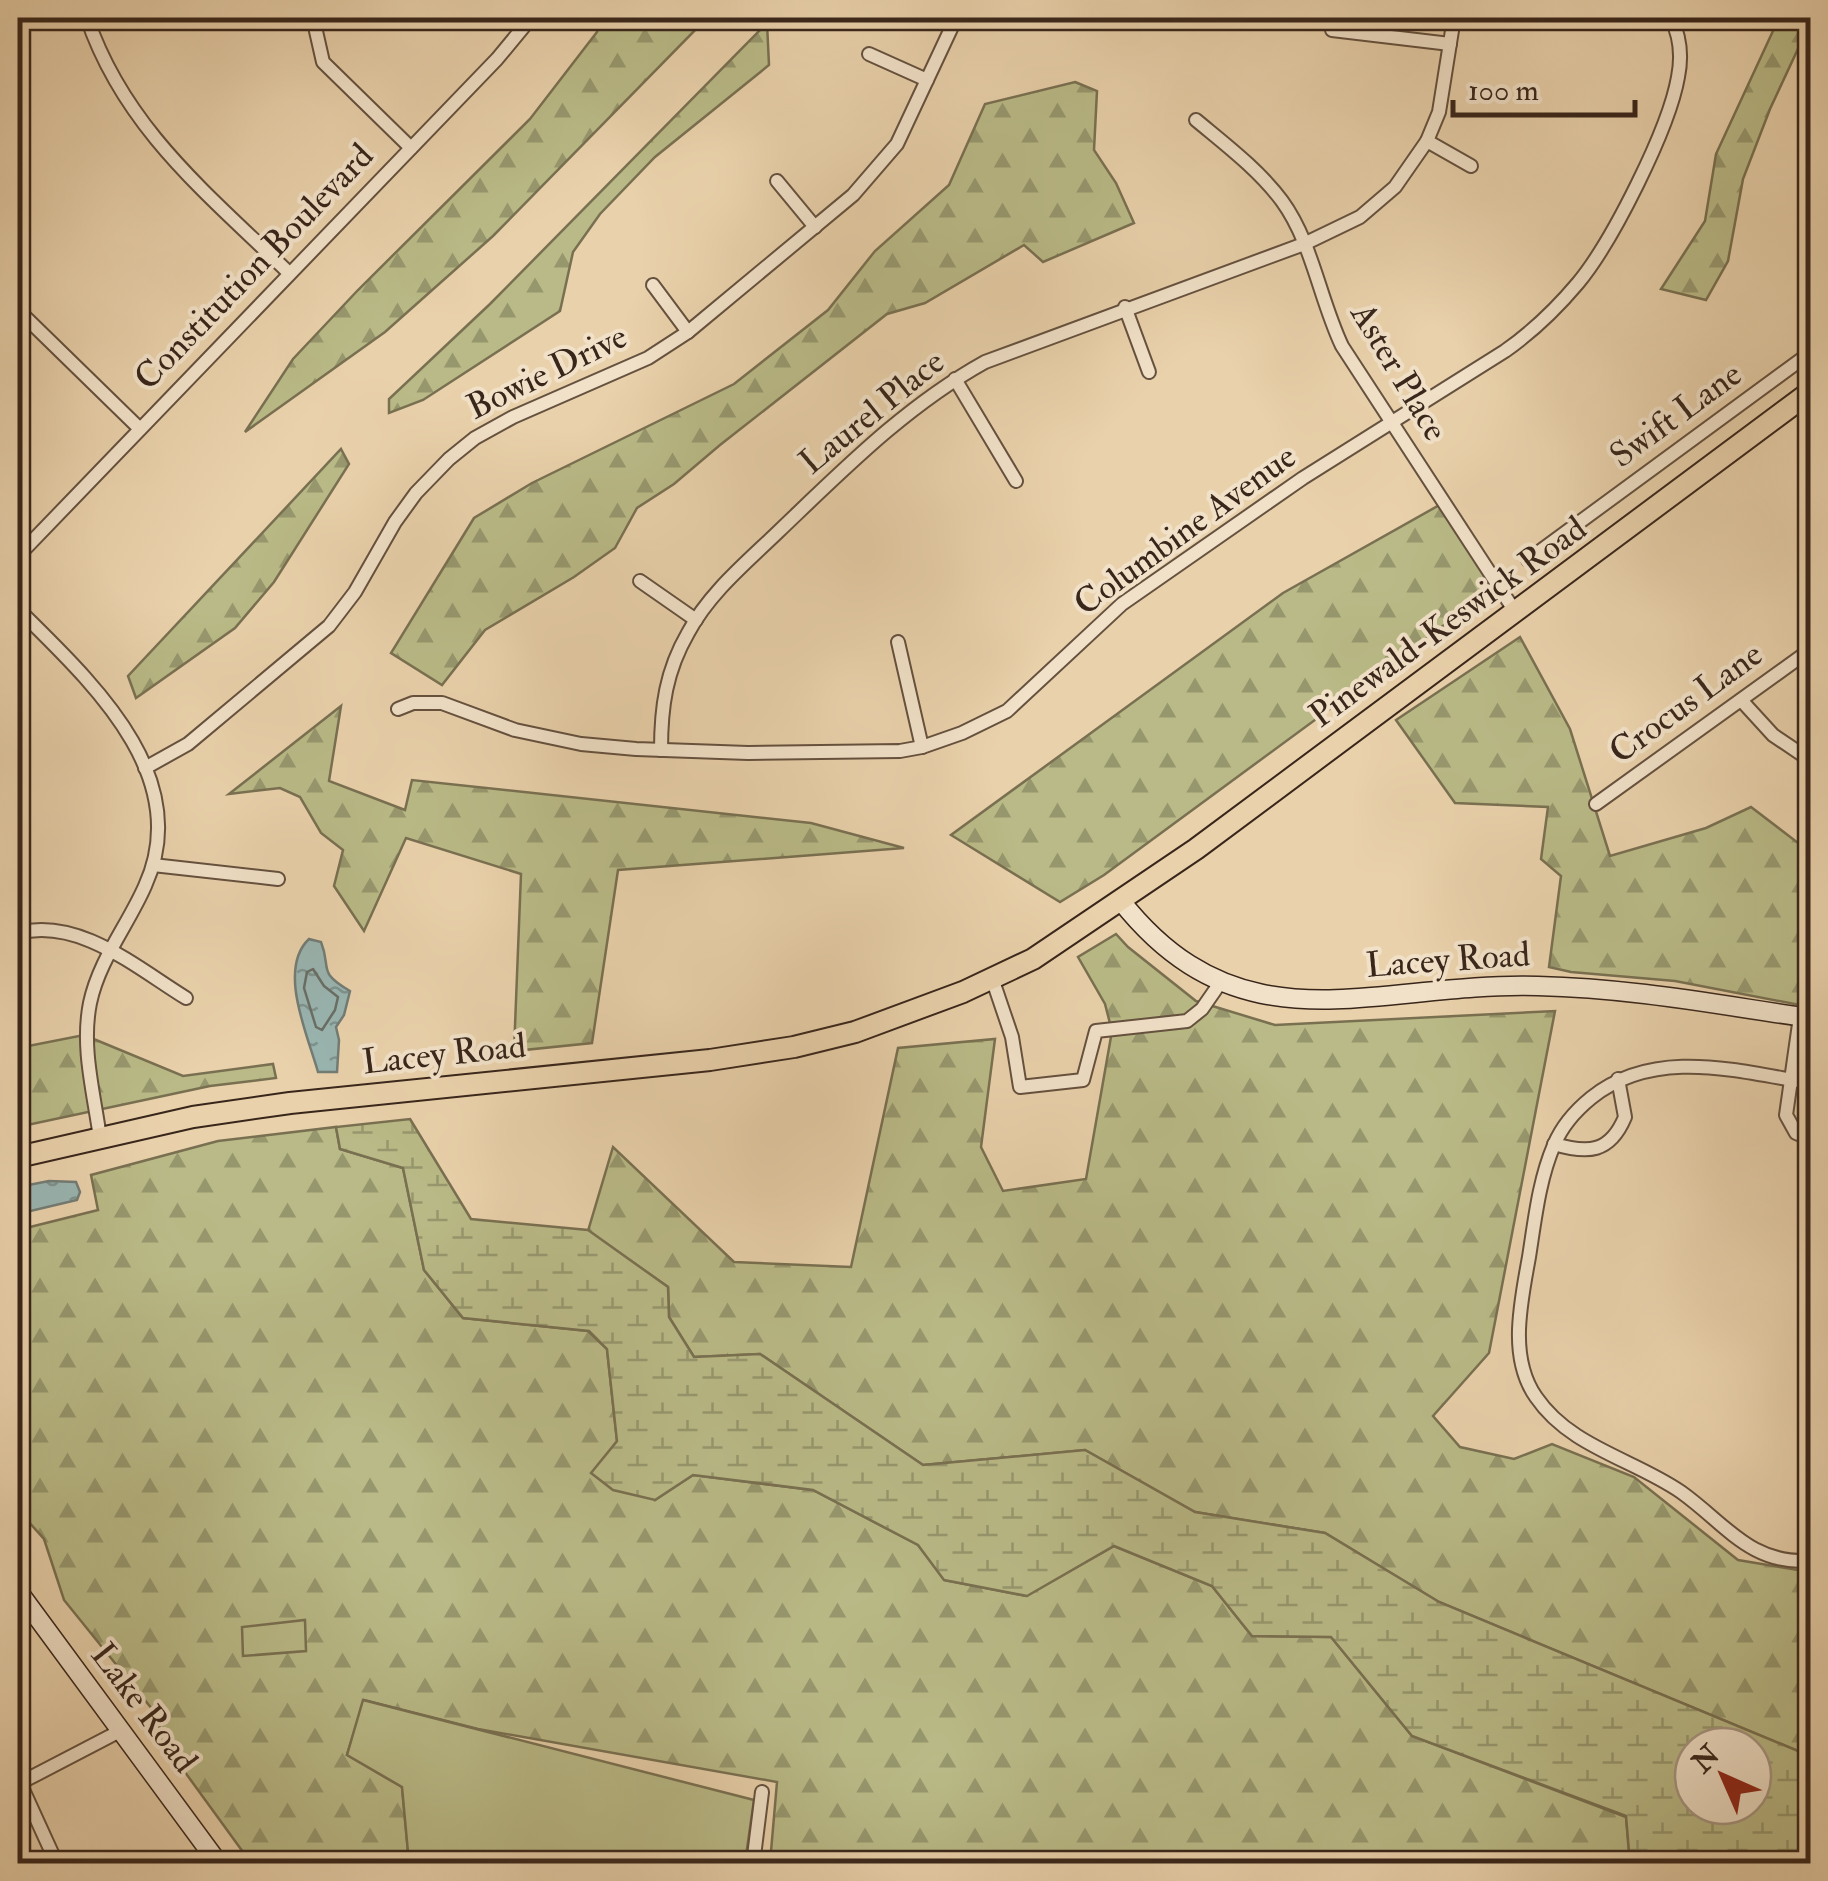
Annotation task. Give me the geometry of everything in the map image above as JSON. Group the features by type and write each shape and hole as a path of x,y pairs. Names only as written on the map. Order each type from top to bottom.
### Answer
{"main road":[{"name":"Pinewald-Keswick Road","path":"992,978 1033,959 1121,901 1516,614 1810,392"},
{"name":"Lacey Road","path":"1121,901 1146,934 1210,979 1270,997 1340,1000 1524,985 1590,987 1646,992 1805,1018"},
{"name":"Lacey Road","path":"18,1157 193,1117 290,1102 739,1057 816,1043 878,1024 992,978"},
{"name":"Lake Road","path":"18,1592 219,1864"}],"street":[{"path":"87,18 109,72 150,135 289,273"},
{"path":"313,18 323,62 411,148"},
{"name":"Constitution Boulevard","path":"18,556 498,59 531,18"},
{"name":"Bowie Drive","path":"146,768 188,744 329,626 355,592 395,522 449,458 513,417 648,358 688,332 878,169 898,144 956,18"},
{"name":"Laurel Place","path":"661,750 668,674 696,620 732,576 866,447 955,379 985,362 1125,307 1304,244 1360,218 1380,202 1427,142 1439,112 1454,18"},
{"name":"Columbine Avenue","path":"398,709 413,703 442,703 476,718 581,744 661,750 900,752 962,733 1007,710 1122,604 1241,520 1526,336 1578,282 1628,202 1670,107 1679,76 1680,46 1671,18"},
{"path":"1332,30 1450,44"},
{"path":"869,54 927,80"},
{"name":"Aster Place","path":"1196,120 1281,200 1304,244 1328,318 1342,346 1516,614"},
{"path":"1427,142 1471,166"},
{"path":"777,182 815,227"},
{"path":"653,285 688,332"},
{"path":"1125,307 1149,372"},
{"path":"18,310 140,430"},
{"name":"Swift Lane","path":"1528,560 1810,354"},
{"path":"955,379 1016,481"},
{"path":"640,582 696,620"},
{"path":"18,610 100,695 126,729 146,768 156,811 153,865 95,983 86,1033 100,1138"},
{"path":"898,642 922,747"},
{"name":"Crocus Lane","path":"1596,804 1810,650"},
{"path":"1740,700 1773,735 1810,760"},
{"path":"153,865 278,879"},
{"path":"18,933 62,930 110,951 186,998"},
{"path":"992,978 1012,1037 1020,1087 1083,1080 1096,1031 1187,1022 1202,1009 1220,982"},
{"path":"1805,1018 1789,1079 1786,1116 1796,1133 1810,1139"},
{"path":"1810,1083 1711,1067 1672,1066 1646,1069 1618,1079 1581,1106 1554,1144 1543,1176 1523,1292 1520,1364 1533,1393 1570,1433 1647,1470 1748,1548 1780,1561 1810,1562"},
{"path":"1554,1144 1580,1151 1603,1146 1626,1117 1618,1079"},
{"path":"58,1864 19,1783 120,1731"},
{"path":"753,1864 762,1792"}],"green space":[{"path":"600,18 707,18 493,236 385,332 245,432 293,359 530,119 597,32"},
{"path":"1779,18 1810,18 1810,23 1743,179 1728,261 1706,300 1661,289 1705,221 1716,154"},
{"path":"767,23 769,65 655,157 600,214 573,252 560,311 423,400 389,413 389,399 490,304"},
{"path":"1075,82 1097,91 1094,150 1116,183 1134,223 1043,262 1024,245 925,303 887,314 674,484 637,508 615,548 485,630 442,685 391,653 474,518 532,483 734,384 828,310 875,251 949,185 985,104"},
{"path":"341,449 349,464 274,582 235,628 136,698 128,676"},
{"path":"1443,503 1493,589 1104,875 1060,902 951,835 1283,593"},
{"path":"1520,637 1570,729 1610,856 1706,828 1751,807 1810,852 1810,1007 1675,981 1549,967 1561,876 1541,859 1548,807 1455,803 1396,720"},
{"path":"341,706 329,781 405,810 412,780 811,823 904,848 618,870 592,1043 514,1051 521,874 406,838 364,931 334,886 343,850 321,833 300,797 280,788 229,794"},
{"path":"1116,934 1196,1001 1275,1025 1555,1011 1489,1353 1433,1416 1460,1447 1514,1459 1552,1444 1634,1477 1738,1560 1810,1572 1810,1756 1773,1741 1773,1726 1738,1726 1439,1602 1325,1533 1195,1512 1085,1450 923,1465 760,1354 694,1357 669,1317 668,1287 588,1231 613,1147 734,1262 851,1267 898,1048 995,1039 981,1147 1003,1191 1086,1179 1112,1031 1105,1004 1078,957"},
{"path":"84,1035 183,1076 273,1064 276,1078 210,1086 18,1127 18,1048"},
{"path":"410,1119 471,1219 588,1230 668,1287 669,1317 694,1357 760,1354 923,1465 1085,1450 1195,1512 1325,1533 1439,1602 1738,1726 1673,1726 1673,1826 1773,1826 1773,1741 1810,1756 1810,1863 1630,1863 1626,1816 1412,1736 1331,1637 1252,1636 1212,1586 1114,1546 1027,1596 944,1580 918,1545 813,1490 693,1475 655,1500 613,1490 591,1473 617,1441 607,1349 589,1331 463,1318 424,1270 403,1168 340,1149 336,1127"},
{"path":"336,1127 340,1149 403,1168 424,1270 463,1318 588,1331 607,1349 617,1441 655,1500 693,1475 813,1490 918,1545 945,1580 1026,1596 1114,1546 1212,1586 1252,1636 1331,1637 1412,1736 1626,1817 1630,1863 770,1863 777,1782 478,1729 364,1700 347,1755 402,1787 409,1863 251,1863 158,1735 161,1720 64,1600 44,1539 18,1510 18,1230 98,1210 91,1175 218,1141"},
{"path":"305,1620 306,1651 243,1656 242,1627"},
{"path":"363,1700 754,1800 745,1863 409,1863 402,1787 347,1755"}],"water":[{"path":"309,939 321,942 329,974 350,991 344,1015 336,1027 337,1072 318,1072 298,1003 296,967"},
{"path":"49,1181 76,1182 80,1192 77,1200 18,1214 18,1187"}]}
